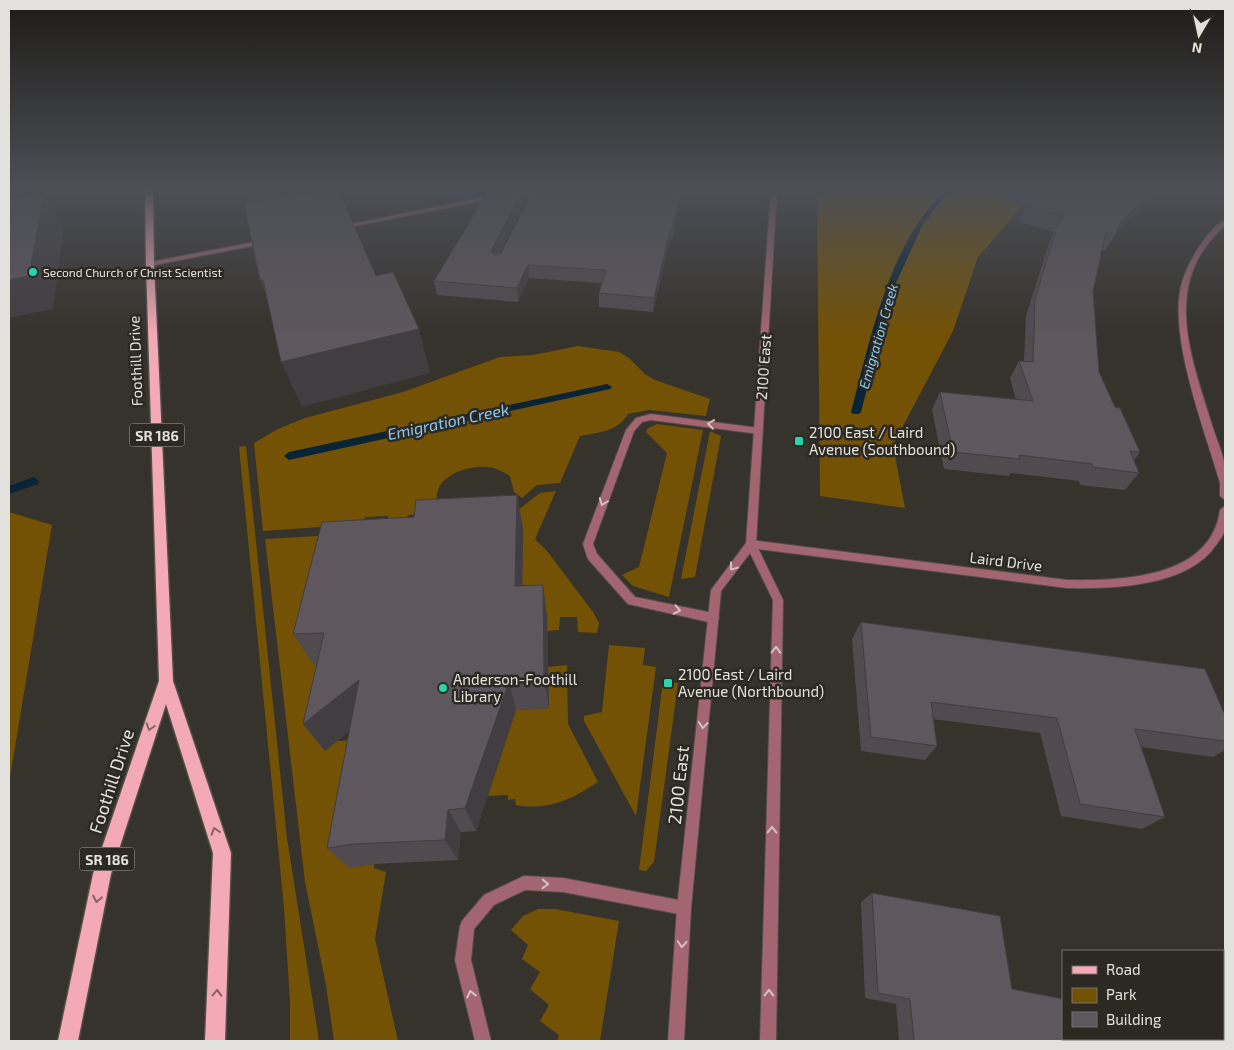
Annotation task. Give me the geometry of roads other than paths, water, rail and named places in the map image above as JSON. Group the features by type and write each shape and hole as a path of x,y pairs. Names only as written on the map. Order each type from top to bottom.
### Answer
{"main road":[{"name":"Foothill Drive","path":"150,238 166,681 222,853 215,1041"},
{"name":"Foothill Drive","path":"68,1041 102,874 166,681"}],"street":[{"name":"2100 East","path":"768,1041 778,600 751,544 771,238"},
{"path":"1208,238 1193,260 1183,294 1183,337 1225,483 1225,496"},
{"path":"150,264 276,240"},
{"path":"713,618 632,601 592,556 588,544 630,430 640,420 650,417 759,431"},
{"name":"Laird Drive","path":"751,544 1067,584 1102,585 1136,581 1166,574 1190,562 1209,547 1222,529 1225,510"},
{"name":"2100 East","path":"676,1041 684,908 716,590 751,544"},
{"path":"483,1041 463,960 468,926 490,900 524,883 563,885 684,908"}],"waterway":[{"name":"Emigration Creek","path":"856,412 887,294 913,238"},
{"name":"Emigration Creek","path":"289,456 607,387"},
{"name":"Emigration Creek","path":"9,490 34,481"}],"place":[{"name":"Second Church of Christ Scientist","path":"33,272"},
{"name":"2100 East / Laird Avenue (Southbound)","path":"799,441"},
{"name":"2100 East / Laird Avenue (Northbound)","path":"668,683"},
{"name":"Anderson-Foothill Library","path":"443,688"}]}
